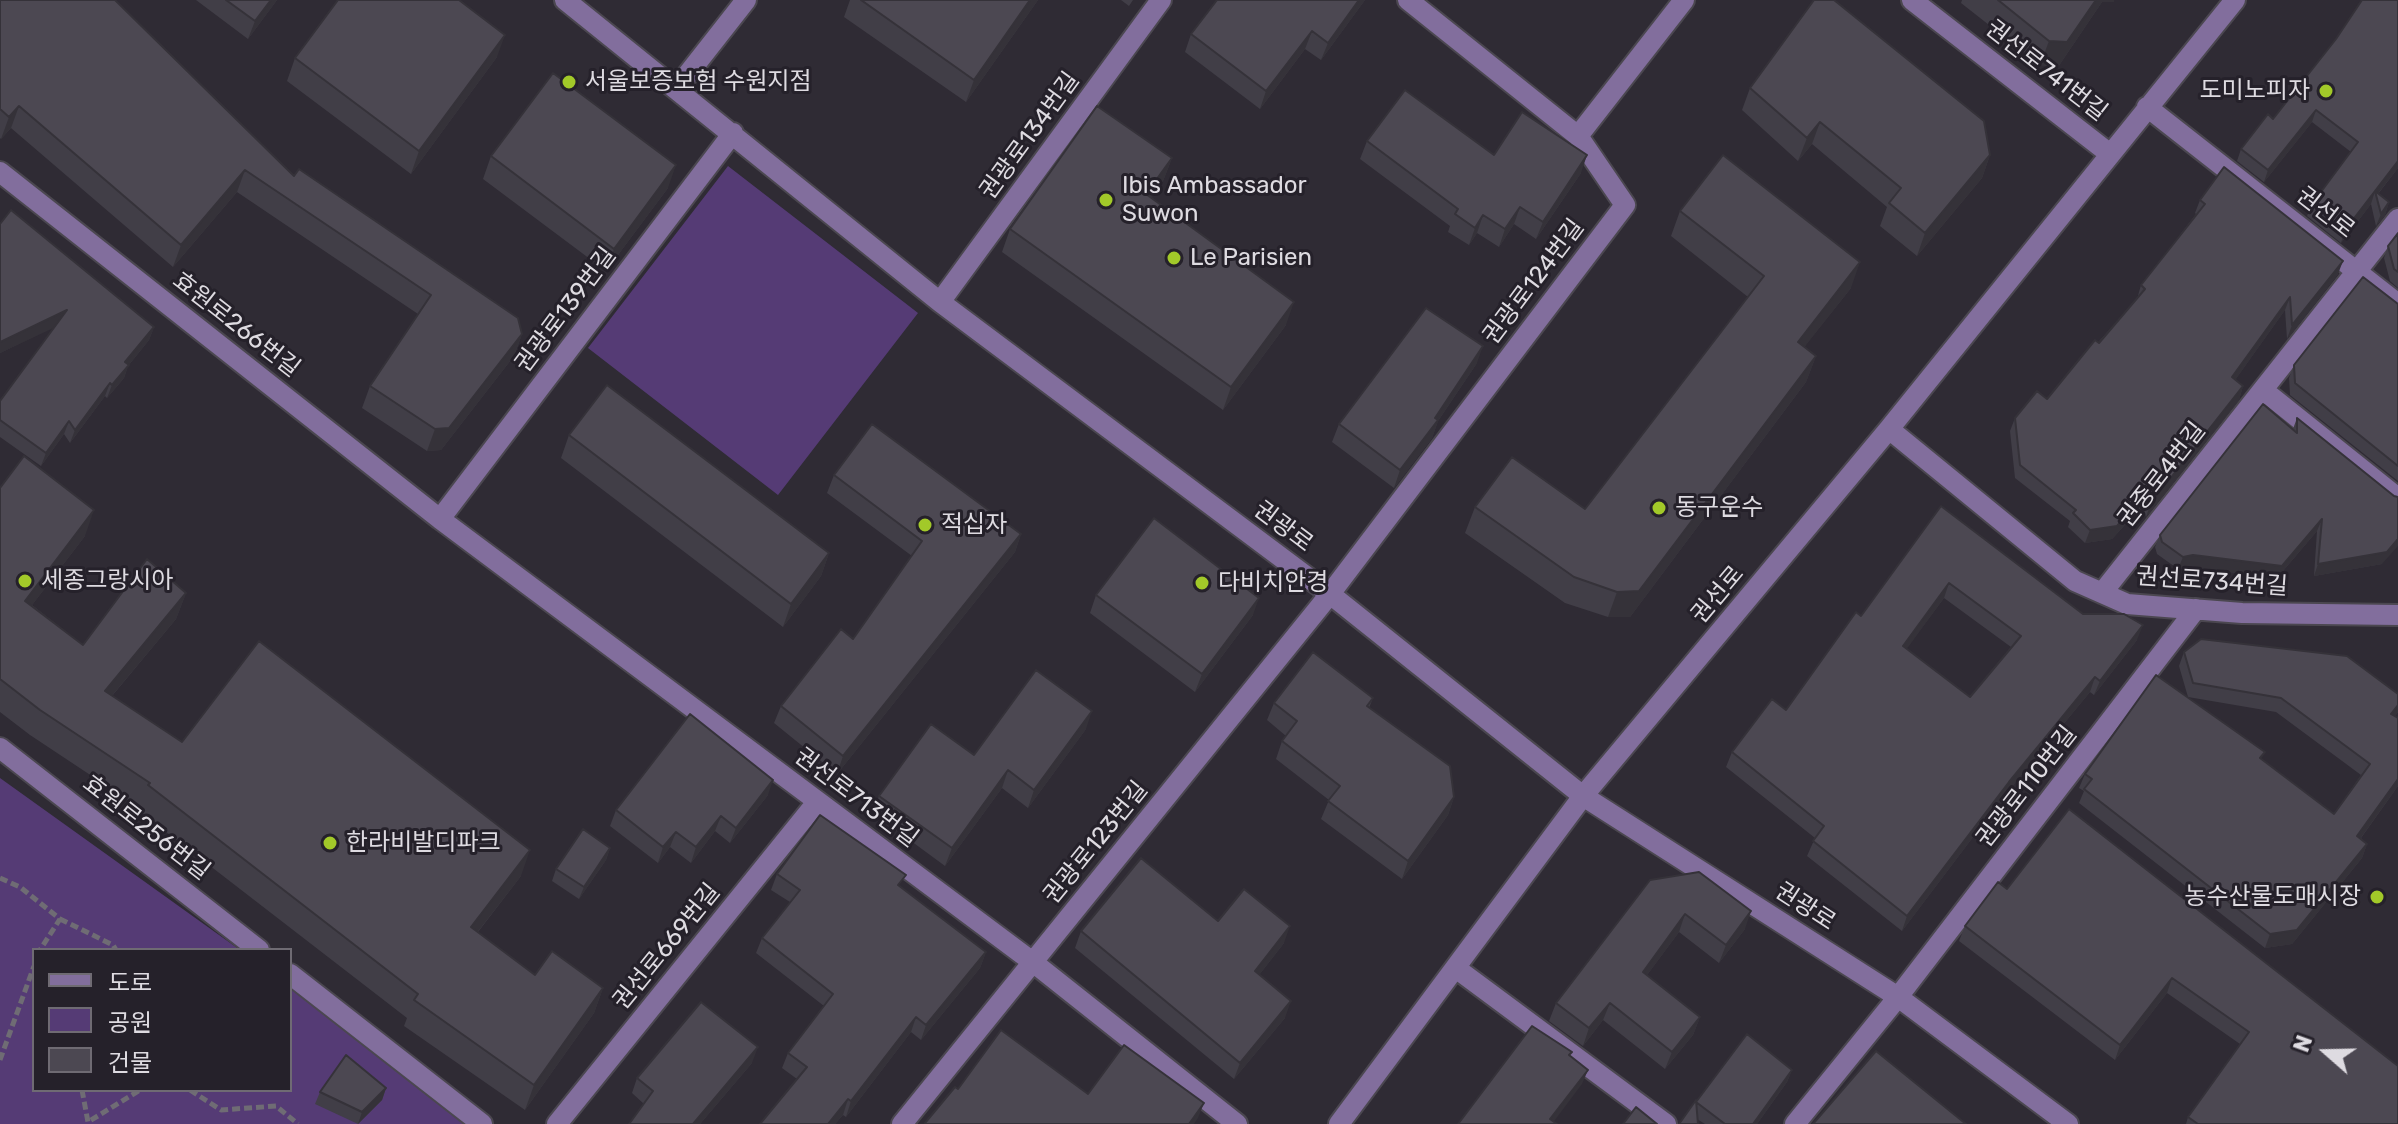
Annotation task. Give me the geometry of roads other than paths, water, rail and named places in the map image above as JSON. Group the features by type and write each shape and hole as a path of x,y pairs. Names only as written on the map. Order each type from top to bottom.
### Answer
{"street":[{"name":"권광로","path":"565,0 940,302 1330,594 1583,796 1898,997 2068,1124"},
{"path":"677,88 746,0"},
{"name":"권광로134번길","path":"940,302 1161,0"},
{"path":"1408,0 1578,136 1684,0"},
{"name":"권선로741번길","path":"1912,0 2110,154"},
{"name":"권선로","path":"1339,1124 1583,796 1889,429 2235,0"},
{"name":"권선로","path":"2147,107 2357,271"},
{"name":"권광로139번길","path":"440,519 733,133"},
{"name":"권광로124번길","path":"1330,594 1625,205 1578,136"},
{"name":"효원로266번길","path":"0,172 440,519"},
{"name":"권중로4번길","path":"2102,593 2398,219"},
{"path":"2357,271 2398,304"},
{"path":"2263,390 2398,498"},
{"name":"권선로734번길","path":"1889,429 2075,581 2127,604 2398,615"},
{"name":"권선로713번길","path":"440,519 1034,963 1237,1124"},
{"name":"권광로123번길","path":"902,1124 1330,594"},
{"name":"권광로110번길","path":"1795,1124 2057,803 2196,609"},
{"name":"효원로256번길","path":"0,748 256,948"},
{"name":"권선로669번길","path":"557,1124 817,802"},
{"path":"1457,969 1666,1124"},
{"path":"292,976 482,1124"}],"place":[{"name":"서울보증보험 수원지점","path":"569,82"},
{"name":"도미노피자","path":"2326,91"},
{"name":"Ibis Ambassador Suwon","path":"1106,200"},
{"name":"Le Parisien","path":"1174,258"},
{"name":"동구운수","path":"1659,508"},
{"name":"적십자","path":"925,525"},
{"name":"세종그랑시아","path":"25,581"},
{"name":"다비치안경","path":"1202,583"},
{"name":"한라비발디파크","path":"330,843"},
{"name":"농수산물도매시장","path":"2377,897"}]}
